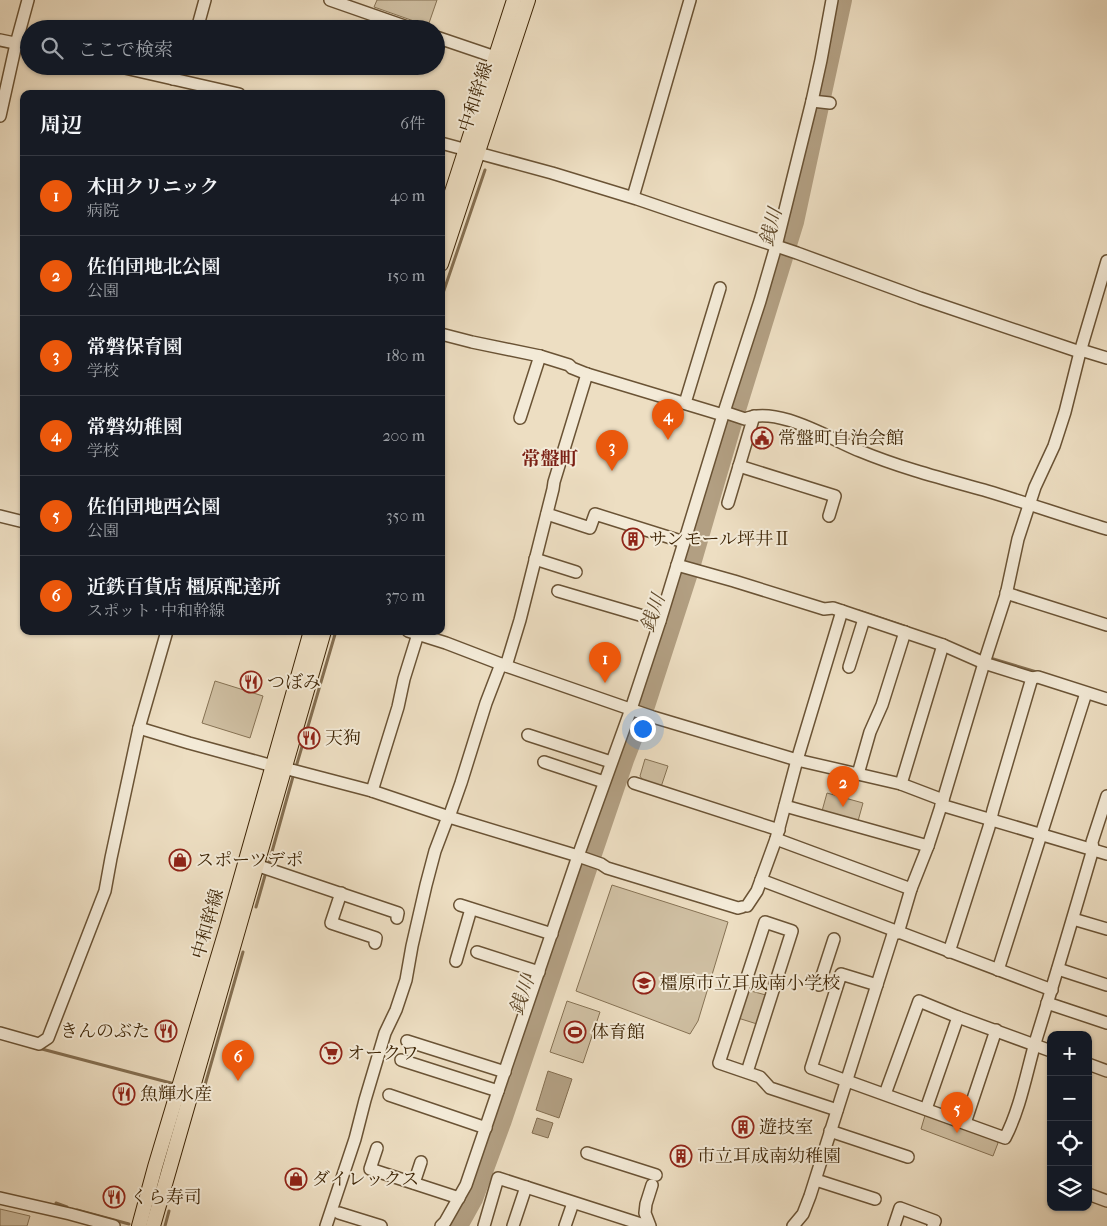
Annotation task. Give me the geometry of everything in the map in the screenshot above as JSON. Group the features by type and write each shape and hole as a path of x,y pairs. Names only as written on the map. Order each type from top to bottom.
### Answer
{"main road":[{"name":"中和幹線","path":"445,249 495,57 514,0"},
{"name":"中和幹線","path":"445,216 472,151 528,0"},
{"name":"中和幹線","path":"153,1226 264,868 286,769 309,635"},
{"name":"中和幹線","path":"139,1226 227,927 286,769 323,635"}],"street":[{"path":"23,20 28,0"},
{"path":"199,20 205,0"},
{"path":"330,0 387,20"},
{"path":"632,197 690,0"},
{"path":"441,1226 466,1185 552,934 581,857 604,782 633,710 660,622 680,566 684,542 777,247 814,101 832,0"},
{"path":"0,116 20,29"},
{"path":"0,40 20,45"},
{"path":"445,40 495,57"},
{"path":"155,75 221,90"},
{"path":"173,79 174,75"},
{"path":"814,101 829,103"},
{"path":"445,144 632,197 1080,352 1084,351 1107,358"},
{"path":"794,1226 803,1214 816,1180 877,985 928,846 1006,593 1018,539 1035,487 1057,438 1065,412 1080,352 1107,260"},
{"path":"685,403 720,288"},
{"path":"445,335 540,356 569,365 587,374 725,414 784,418 880,459 1030,504 1107,530"},
{"path":"520,418 540,356"},
{"path":"326,1226 355,1139 385,1033 396,1010 406,980 412,946 435,851 449,817 486,703 504,665 520,620 554,482 587,374"},
{"path":"728,504 739,466 748,417"},
{"path":"739,466 835,496 829,516"},
{"path":"547,514 590,528 595,514 684,542"},
{"path":"0,516 20,521"},
{"path":"535,559 576,572"},
{"path":"680,566 824,609 832,608 842,611 944,645 984,663 1032,678 1038,677 1107,699"},
{"path":"558,591 660,622"},
{"path":"1006,593 1107,625"},
{"path":"139,728 372,791 449,817 581,857 616,871 738,908 744,906 757,891 778,835 842,611"},
{"path":"849,667 864,619"},
{"path":"858,774 870,732 882,705 905,632"},
{"path":"0,1033 39,1044 48,1038 105,891 139,728 166,635"},
{"path":"372,791 398,707 413,635"},
{"path":"419,635 650,716 798,760 900,784 942,802 991,819 1107,854"},
{"path":"900,784 944,645"},
{"path":"949,952 991,819 992,810 1032,678"},
{"path":"998,970 1086,693"},
{"path":"528,735 612,762"},
{"path":"544,762 604,782"},
{"path":"634,783 778,835 912,889"},
{"path":"877,985 842,974 811,1068 1005,1138 1012,1124 1052,990 1093,849 1092,842 1107,796"},
{"path":"785,806 928,846"},
{"path":"264,868 398,913 397,918"},
{"path":"761,880 1052,990"},
{"path":"340,893 331,923 376,938 375,943"},
{"path":"456,961 466,907 552,934"},
{"path":"1073,919 1107,929"},
{"path":"747,1072 792,931 765,922 719,1063 760,1077 770,1088 837,1110"},
{"path":"819,985 834,939"},
{"path":"477,952 539,972"},
{"path":"1058,969 1107,985"},
{"path":"885,1094 919,1001 1047,1050"},
{"path":"1047,1004 1107,1023"},
{"path":"926,1109 958,1017"},
{"path":"965,1123 996,1030"},
{"path":"408,1041 505,1072"},
{"path":"401,1060 498,1091"},
{"path":"1092,1065 1107,1071"},
{"path":"389,1095 486,1128"},
{"path":"830,1131 908,1157"},
{"path":"377,1148 370,1169 459,1198"},
{"path":"484,1226 498,1178 573,1202 619,1222 649,1226 645,1213 654,1180 587,1153"},
{"path":"414,1183 421,1162"},
{"path":"816,1180 875,1199"},
{"path":"513,1226 526,1187"},
{"path":"1092,1195 1107,1201"},
{"path":"0,1198 114,1226"},
{"path":"565,1226 573,1202"},
{"path":"894,1226 900,1208 934,1221 933,1226"},
{"path":"339,1213 381,1226"}],"shaded area":[{"path":"377,0 437,0 430,20 411,20 374,7"},
{"path":"215,681 263,696 250,738 202,723"},
{"path":"645,759 668,766 661,787 644,782 640,776"},
{"path":"827,793 863,803 858,821 822,811"},
{"path":"612,885 728,922 698,1021 690,1034 576,991"},
{"path":"747,990 766,995 757,1024 738,1018"},
{"name":"体育館","path":"567,1001 600,1012 583,1063 550,1052"},
{"path":"548,1071 572,1079 559,1118 536,1110"},
{"path":"926,1112 994,1137 998,1143 993,1156 921,1129"},
{"path":"537,1118 553,1123 548,1138 532,1133"},
{"path":"0,1209 30,1216 27,1226 0,1226"}],"waterway":[{"name":"銭川","path":"459,1226 474,1199 502,1123 625,760 646,706 692,564 795,222 843,0"},
{"path":"445,287 485,170"},
{"path":"859,611 907,627"},
{"path":"296,767 335,635"},
{"path":"967,650 1040,673"},
{"path":"268,866 294,773"},
{"path":"256,907 266,872"},
{"path":"203,1092 243,952"},
{"path":"38,1048 171,1083"},
{"path":"56,1203 67,1207"},
{"path":"77,1210 129,1224"},
{"path":"165,1226 169,1211"}],"place":[{"name":"常盤町自治会館","path":"762,438"},
{"name":"常磐幼稚園","path":"668,440"},
{"name":"常磐保育園","path":"612,471"},
{"name":"サンモール坪井Ⅱ","path":"633,539"},
{"name":"つぼみ","path":"251,682"},
{"name":"木田クリニック","path":"605,683"},
{"name":"天狗","path":"309,738"},
{"name":"佐伯団地北公園","path":"843,807"},
{"name":"スポーツデポ","path":"180,860"},
{"name":"橿原市立耳成南小学校","path":"644,983"},
{"name":"きんのぶた","path":"166,1031"},
{"name":"体育館","path":"575,1032"},
{"name":"オークワ","path":"331,1053"},
{"name":"近鉄百貨店 橿原配達所","path":"238,1081"},
{"name":"魚輝水産","path":"124,1094"},
{"name":"遊技室","path":"743,1127"},
{"name":"佐伯団地西公園","path":"957,1133"},
{"name":"市立耳成南幼稚園","path":"681,1156"},
{"name":"ダイレックス","path":"296,1179"},
{"name":"くら寿司","path":"114,1197"}],"district":[{"name":"常盤町","path":"550,459"}]}
